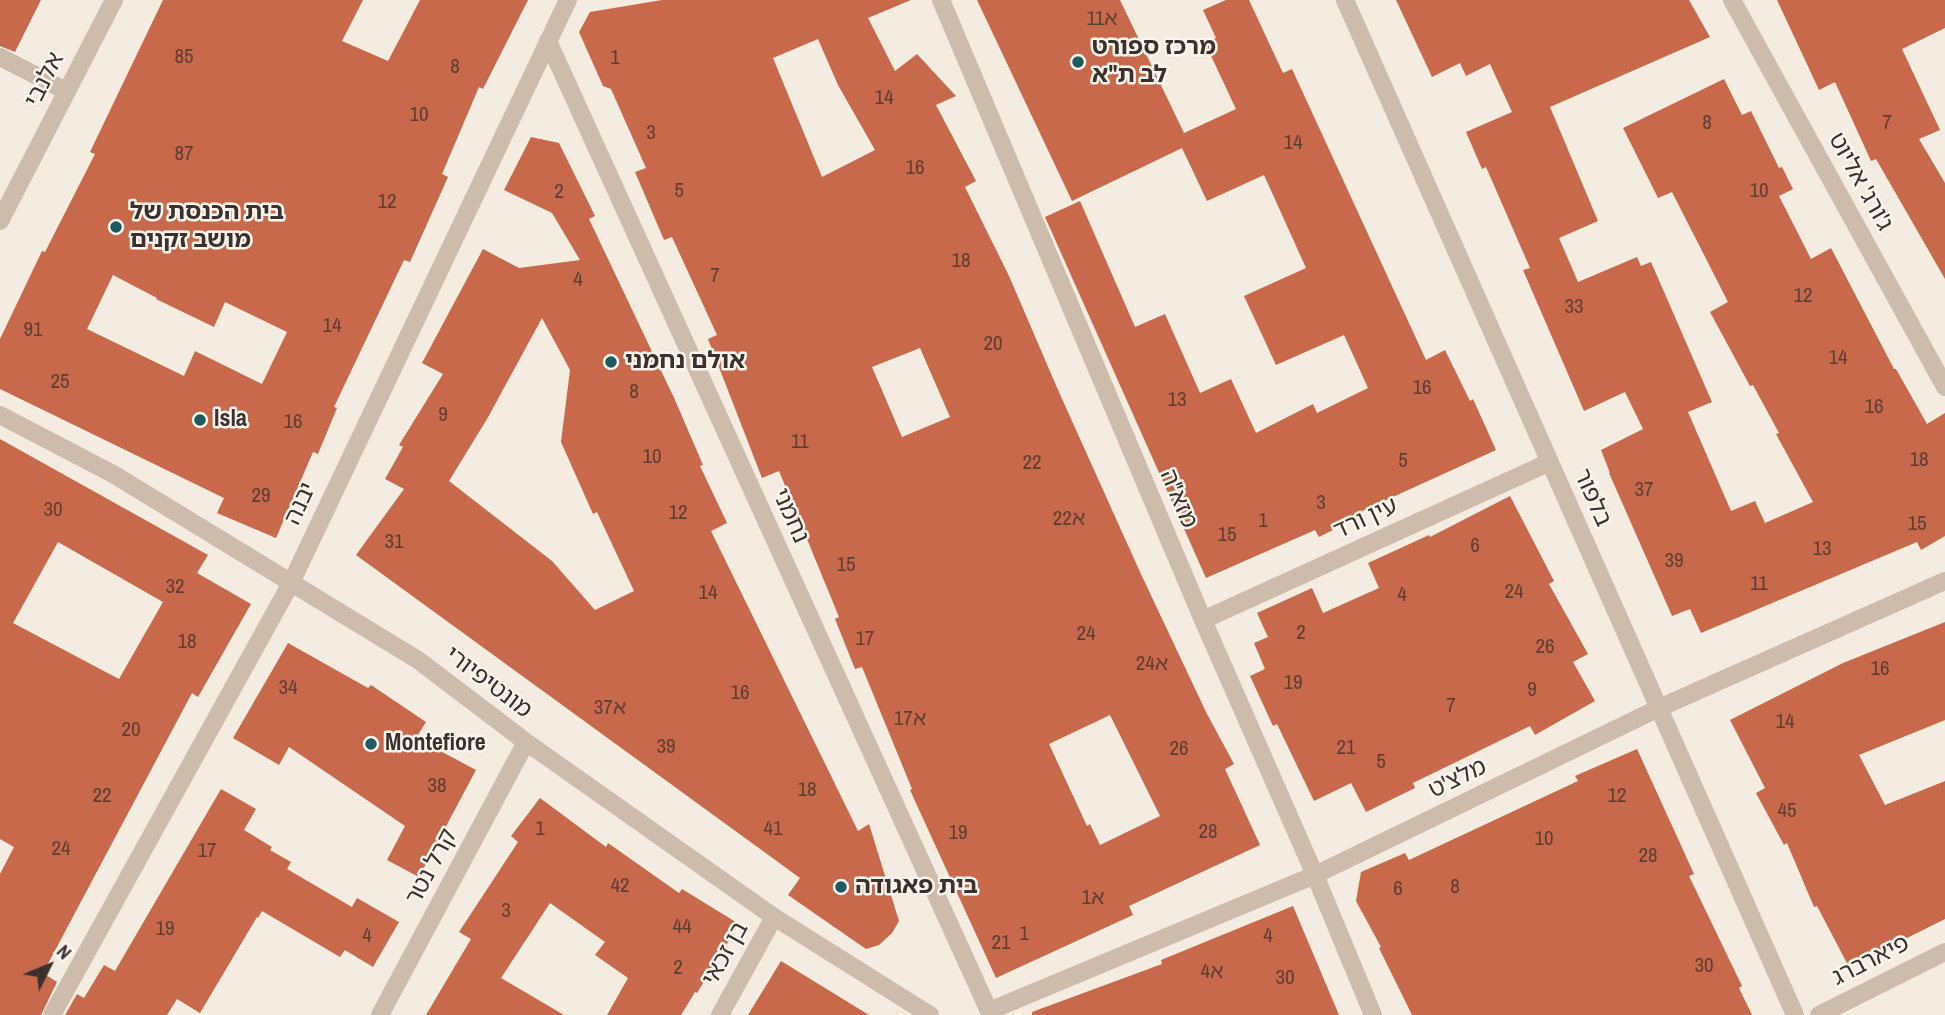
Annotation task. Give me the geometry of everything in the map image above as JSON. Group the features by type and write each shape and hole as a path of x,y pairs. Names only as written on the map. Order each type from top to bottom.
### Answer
{"street":[{"name":"אלנבי","path":"0,221 114,0"},
{"name":"יבנה","path":"52,1015 291,583 568,0"},
{"name":"מזא\"ה","path":"941,0 1373,1015"},
{"name":"בלפור","path":"1345,0 1795,1015"},
{"name":"ג'ורג' אליוט","path":"1732,0 1945,387"},
{"name":"נחמני","path":"548,41 985,1014"},
{"path":"0,57 66,91"},
{"name":"מונטיפיורי","path":"0,415 113,474 418,660 526,742 774,917 930,1015"},
{"name":"עין ורד","path":"1203,620 1550,462"},
{"name":"מלצ'ט","path":"985,1014 1315,876 1658,708 1945,581"},
{"name":"קרל נטר","path":"380,1015 526,742"},
{"name":"בן זכאי","path":"720,1015 774,917"},
{"name":"פיארברג","path":"1819,1015 1945,952"}],"building":[{"path":"0,0 41,0 15,52 0,46"},
{"path":"163,0 363,0 342,41 388,61 420,0 528,0 483,89 479,87 442,174 448,177 410,262 404,260 334,407 337,408 318,454 313,452 276,538 217,513 224,498 0,389 0,339 42,251 45,252 95,154 90,152","holes":["113,275 214,327 225,302 287,332 262,384 195,351 184,376 87,329"]},
{"path":"662,0 911,0 868,18 895,71 917,54 956,96 936,105 976,181 965,187 1009,276 1140,572 1206,712 1234,764 1225,769 1260,845 1129,906 1133,915 996,978 910,790 912,789 862,667 855,669 835,619 839,617 779,471 762,478 708,339 717,335 672,237 664,240 635,172 646,168 611,89 603,86 579,32 590,12","holes":["818,39 838,85 875,150 822,177 773,58","920,348 950,417 902,437 872,367","1110,715 1160,816 1100,845 1090,824 1087,826 1049,744"]},
{"path":"977,0 1120,0 1184,133 1236,109 1205,43 1216,38 1203,10 1226,0 1249,0 1283,73 1292,69 1426,360 1445,350 1470,401 1473,399 1496,450 1362,511 1363,515 1319,537 1315,530 1206,578 1045,217 1080,201 1135,327 1165,314 1200,393 1231,379 1256,433 1313,404 1317,413 1368,388 1344,335 1276,365 1244,296 1306,268 1264,175 1207,201 1182,148 1072,201"},
{"path":"1396,0 1689,0 1710,37 1550,107 1598,221 1559,238 1578,282 1637,257 1641,266 1651,262 1712,402 1688,412 1731,511 1755,501 1765,523 1813,502 1753,385 1750,386 1710,312 1728,302 1672,192 1658,198 1623,128 1724,79 1742,115 1751,111 1779,168 1782,167 1793,189 1779,196 1811,259 1831,248 1894,369 1927,424 1945,413 1945,536 1921,550 1917,542 1701,633 1690,609 1672,616 1601,450 1643,429 1625,392 1584,411 1523,270 1530,268 1486,167 1482,169 1466,132 1512,112 1490,64 1466,76 1460,63 1432,77"},
{"path":"1777,0 1945,0 1945,28 1902,49 1940,130 1919,139 1945,183 1945,279 1876,159 1871,161 1835,82 1819,90"},
{"path":"531,137 559,143 595,216 589,219 675,400 703,465 700,466 727,523 711,531 858,831 869,824 899,921 892,933 879,945 866,949 788,895 800,878 356,555 404,489 385,479 403,447 399,445 443,374 422,363 483,249 519,268 580,260 552,213 504,190","holes":["542,318 570,370 561,442 593,514 597,512 634,591 595,610 552,561 449,481 487,419"]},
{"path":"0,439 208,555 197,573 251,604 198,697 192,693 43,973 57,982 41,1015 0,1015 0,874 14,847 0,839","holes":["58,542 163,602 119,679 13,623"]},
{"path":"1510,496 1554,581 1549,584 1588,654 1573,662 1595,701 1535,735 1530,726 1413,783 1415,788 1366,812 1351,783 1314,801 1277,724 1273,726 1250,676 1265,669 1254,643 1268,637 1257,613 1312,588 1323,613 1379,588 1368,563 1429,535 1430,537"},
{"path":"1945,622 1945,720 1859,755 1885,805 1945,781 1945,919 1849,967 1817,906 1814,907 1787,843 1784,845 1756,793 1765,788 1730,720 1843,663"},
{"path":"288,643 368,688 371,685 426,722 416,738 476,770 419,877 387,860 405,826 289,747 279,765 233,738"},
{"path":"1637,749 1694,874 1689,876 1742,986 1739,988 1752,1015 1412,1015 1379,948 1381,947 1356,901 1361,872 1405,853 1409,860 1578,781 1575,776"},
{"path":"221,789 256,809 244,830 291,862 287,869 352,907 357,898 399,922 373,967 345,950 340,957 262,911 200,1013 177,999 167,1015 65,1015 77,994 84,998 104,965 115,971"},
{"path":"540,798 606,847 608,843 679,893 682,889 739,924 681,1015 607,1015 628,978 595,955 605,942 550,903 501,978 564,1015 426,1015 471,939 459,932 518,842 511,836"},
{"path":"1293,906 1339,1015 1032,1015 1032,1012 1162,964 1161,960"},
{"path":"781,961 869,1015 748,1015"}],"place":[{"name":"מרכז ספורט לב ת\"א","path":"1078,62"},
{"name":"בית הכנסת של מושב זקנים","path":"116,227"},
{"name":"אולם נחמני","path":"611,362"},
{"name":"Isla","path":"200,420"},
{"name":"Montefiore","path":"371,744"},
{"name":"בית פאגודה","path":"841,887"}]}
